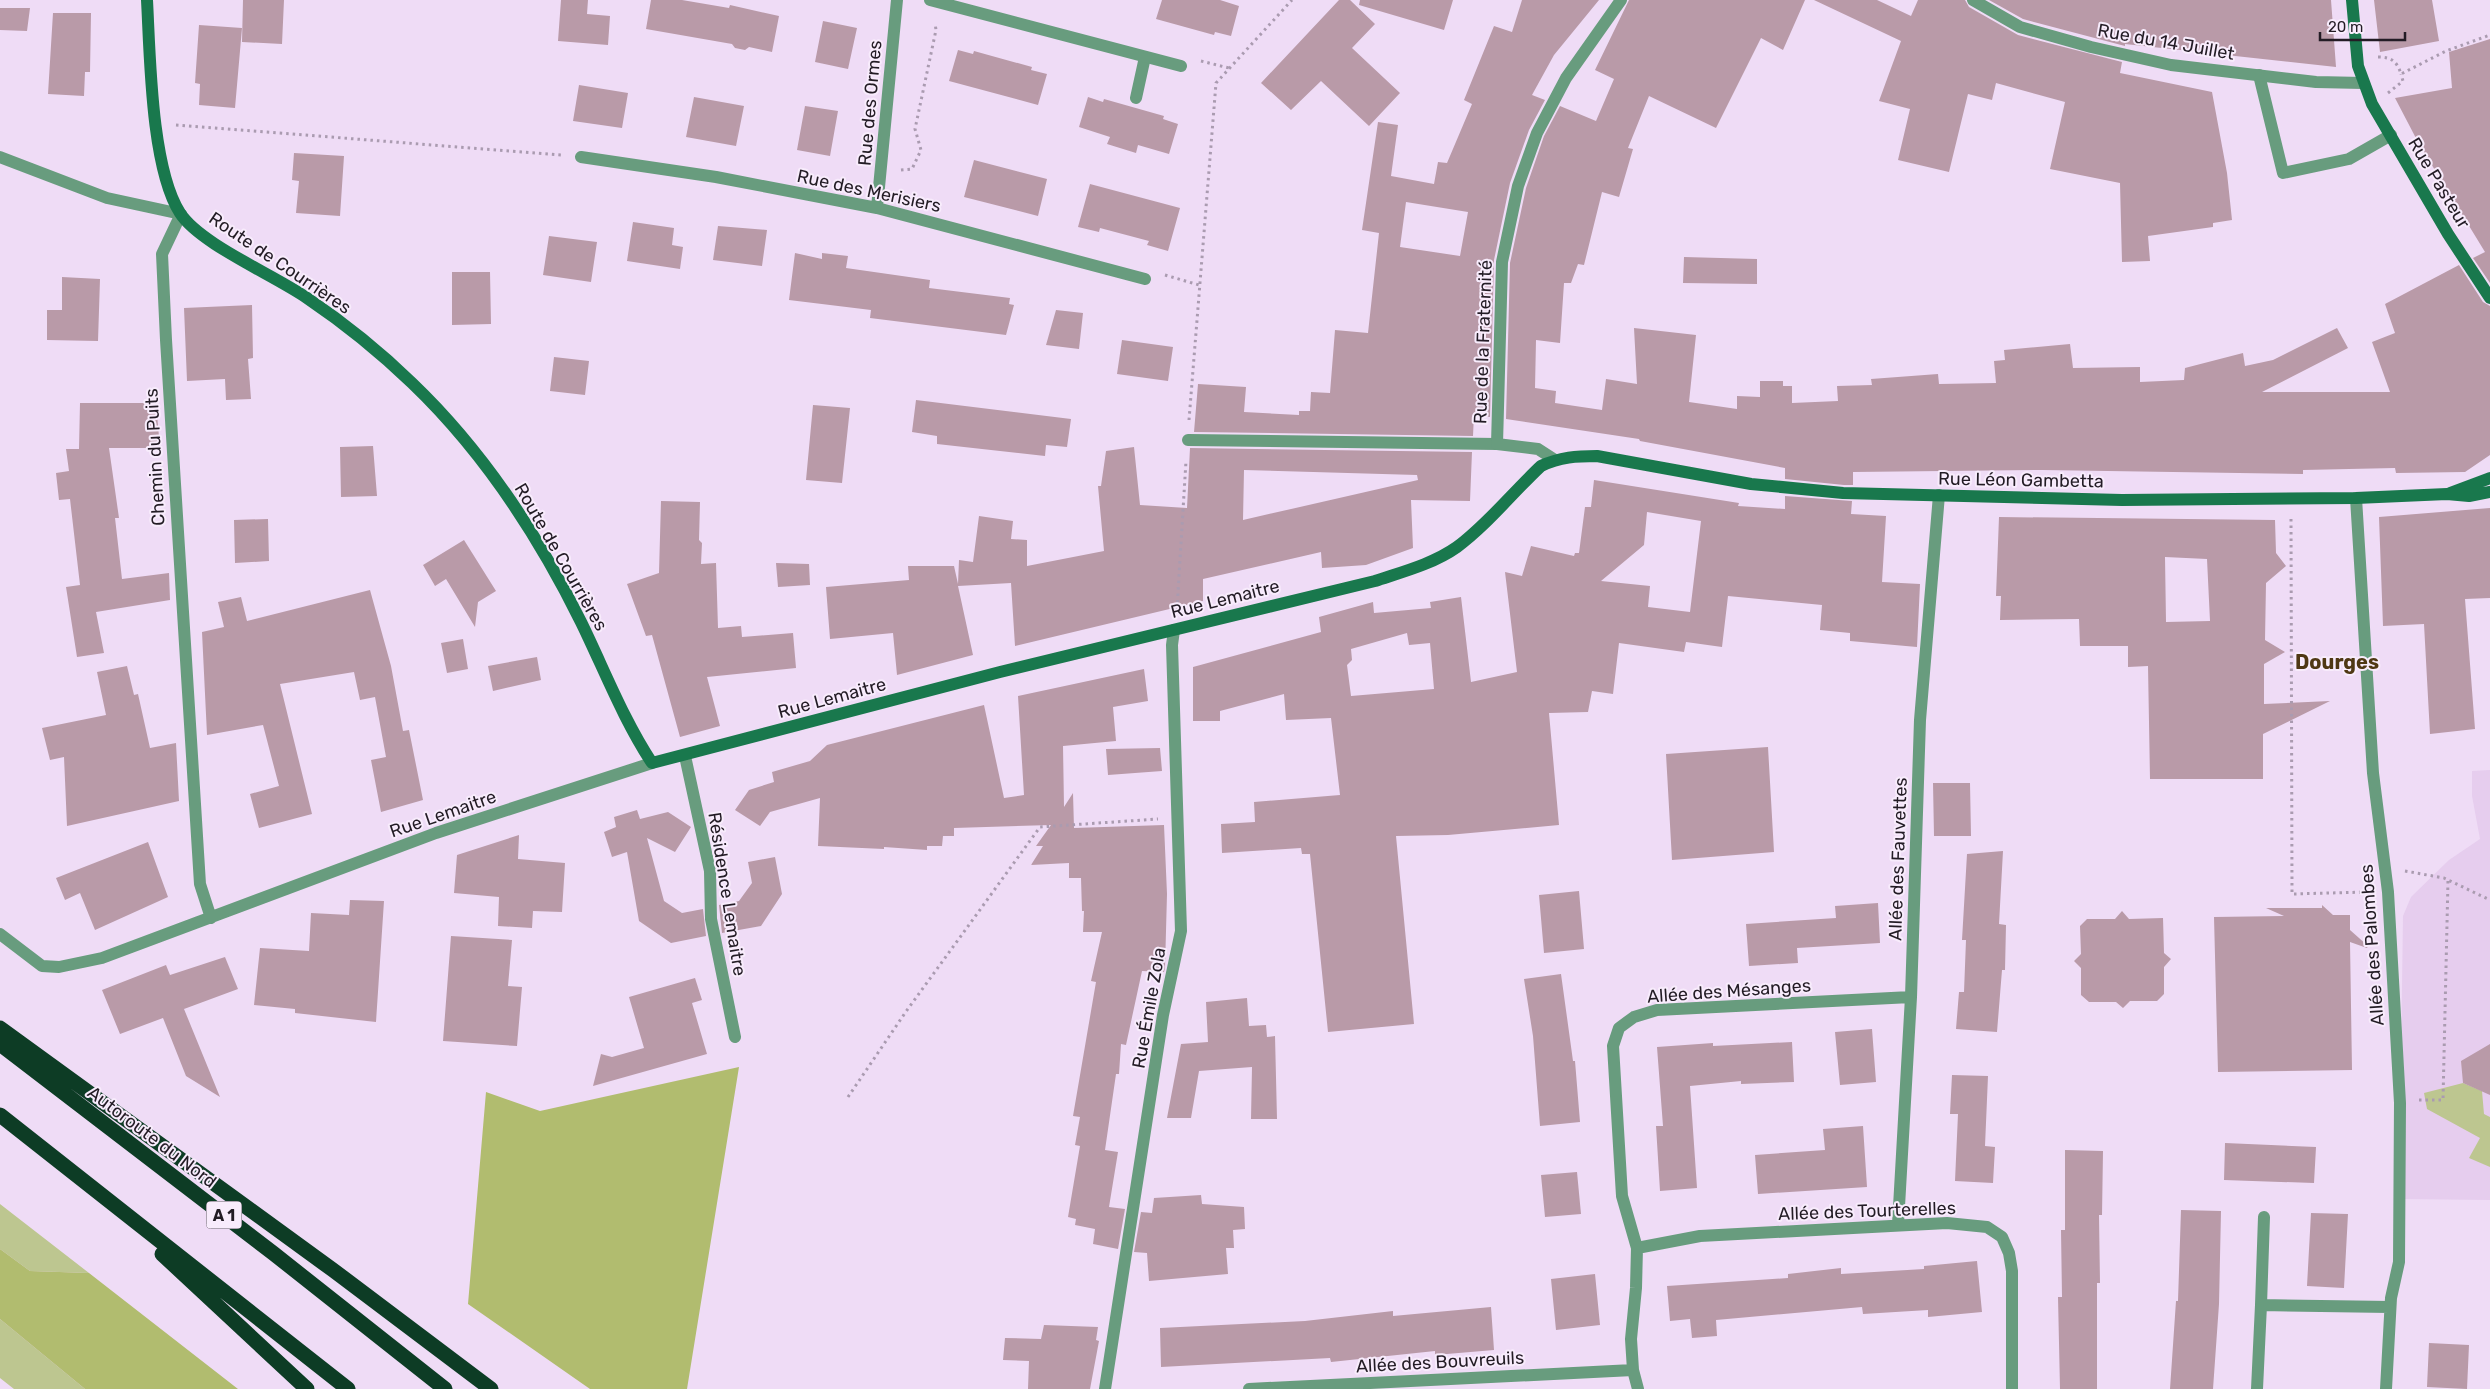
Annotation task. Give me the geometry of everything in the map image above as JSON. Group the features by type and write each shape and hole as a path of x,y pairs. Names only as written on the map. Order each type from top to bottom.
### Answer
{"highway":[{"path":"0,1028 334,1270 491,1389"},
{"name":"Autoroute du Nord","path":"0,1044 273,1253 445,1389"},
{"path":"0,1115 348,1389"},
{"path":"88,1184 307,1389"}],"street":[{"path":"147,0 156,123 164,171 171,194 181,214"},
{"name":"Rue des Ormes","path":"877,208 897,0"},
{"path":"932,0 1181,66"},
{"name":"Rue de la Fraternité","path":"1555,460 1538,449 1497,444 1502,262 1518,186 1538,133 1566,78 1622,0"},
{"name":"Rue du 14 Juillet","path":"1973,0 2020,27 2090,47 2171,65 2316,82 2363,83"},
{"name":"Rue Pasteur","path":"2352,0 2357,60 2363,83 2448,234 2490,298"},
{"path":"1136,98 1145,57"},
{"path":"2259,75 2283,173 2349,159 2391,135"},
{"name":"Rue des Merisiers","path":"581,157 716,177 877,208 1145,279"},
{"path":"0,158 107,198 181,214"},
{"name":"Route de Courrières","path":"181,214 208,240 307,297 361,339 412,383 463,437 508,496 538,544 580,619 633,734 652,764"},
{"name":"Chemin du Puits","path":"181,214 162,254 200,884 211,918"},
{"path":"1188,440 1497,444"},
{"name":"Rue Lemaitre","path":"0,934 42,966 59,967 102,958 436,833 652,764 972,679 1374,581 1438,558 1457,547 1541,466 1572,456 1597,456"},
{"name":"Rue Léon Gambetta","path":"1597,456 1750,484 1843,493 2122,500 2356,498 2447,494 2469,496 2490,492"},
{"name":"Rue Léon Gambetta","path":"2447,494 2490,478"},
{"name":"Allée des Fauvettes","path":"1898,1224 1911,997 1920,720 1939,495"},
{"name":"Allée des Palombes","path":"2356,498 2373,773 2388,892 2400,1119 2399,1262 2390,1307 2386,1389"},
{"name":"Rue Émile Zola","path":"1105,1389 1163,1015 1182,931 1172,645 1174,630"},
{"name":"Résidence Lemaitre","path":"685,756 710,871 711,919 734,1037"},
{"name":"Allée des Mésanges","path":"1638,1389 1633,1370 1631,1339 1636,1288 1637,1248 1622,1196 1613,1046 1619,1028 1634,1017 1657,1010 1911,997"},
{"path":"2257,1389 2264,1217"},
{"name":"Allée des Tourterelles","path":"1637,1248 1700,1236 1898,1224 1947,1223 1987,1227 2002,1237 2009,1253 2012,1271 2012,1389"},
{"path":"2261,1305 2390,1307"},
{"name":"Allée des Bouvreuils","path":"1249,1389 1633,1370"}],"path":[{"path":"881,173 912,169 920,150 914,129 936,30 932,0"},
{"path":"1174,630 1198,285 1216,83 1292,0"},
{"path":"2357,60 2377,57 2390,58 2396,62 2401,74 2446,51 2490,35"},
{"path":"1181,66 1199,61 1230,68"},
{"path":"156,123 581,157"},
{"path":"1145,279 1162,274 1198,285"},
{"path":"2291,498 2292,894 2388,892"},
{"path":"848,1097 905,1013 1040,827 1178,818"},
{"path":"2385,867 2448,880 2490,900"},
{"path":"2426,1100 2443,1100 2448,880"}],"shaded area":[{"path":"2490,770 2490,1200 2399,1199 2403,916 2411,897 2449,860 2480,839 2472,796 2472,771"}],"green space":[{"path":"739,1067 687,1389 590,1389 468,1304 486,1092 540,1111"},
{"path":"2463,1083 2482,1091 2484,1114 2490,1117 2490,1167 2469,1158 2480,1138 2427,1109 2424,1093"},
{"path":"0,1204 89,1273 30,1271 0,1249"},
{"path":"0,1249 30,1271 89,1273 238,1389 85,1389 0,1319"},
{"path":"0,1319 85,1389 14,1389 0,1378"}],"building":[{"path":"243,0 284,0 282,44 242,42"},
{"path":"561,0 588,0 587,14 610,16 608,45 558,41"},
{"path":"651,0 682,0 729,8 730,5 779,16 772,52 749,47 745,50 735,48 732,44 646,29"},
{"path":"1162,0 1220,0 1239,6 1231,36 1215,32 1214,35 1156,19"},
{"path":"1339,0 1350,0 1375,24 1352,48 1400,93 1369,126 1321,81 1291,110 1261,83"},
{"path":"1360,0 1453,0 1444,30 1359,5"},
{"path":"1522,0 1599,0 1554,55 1532,95 1545,100 1529,130 1510,183 1494,260 1490,417 1474,414 1473,436 1194,432 1198,384 1246,387 1244,412 1299,415 1299,411 1310,411 1311,392 1330,393 1335,330 1368,333 1379,233 1362,230 1378,122 1398,125 1391,176 1434,184 1438,162 1447,163 1472,104 1464,100 1494,26 1512,32","holes":["1406,202 1468,212 1460,256 1400,247"]},
{"path":"1629,0 1805,0 1783,50 1761,38 1716,128 1649,96 1628,148 1633,149 1619,197 1602,192 1584,265 1578,264 1571,283 1564,283 1560,343 1536,340 1535,388 1556,391 1555,403 1602,410 1606,379 1637,384 1634,328 1696,335 1689,402 1737,409 1737,396 1760,397 1760,381 1783,381 1783,386 1792,386 1792,403 1838,401 1837,386 1872,385 1871,379 1938,374 1939,384 1996,383 1994,361 2005,360 2004,350 2070,344 2073,368 2140,367 2140,382 2184,380 2185,368 2243,353 2245,366 2273,360 2337,328 2348,348 2262,392 2390,392 2372,342 2395,333 2385,304 2459,265 2483,302 2490,306 2490,455 2465,472 2396,473 2395,468 2303,470 2303,474 2042,470 1853,472 1853,485 1844,485 1785,479 1785,468 1640,441 1639,439 1506,419 1510,263 1526,188 1544,136 1560,106 1596,121 1614,79 1595,70"},
{"path":"1814,0 1877,0 1911,16 1918,0 1965,0 1969,7 2018,35 2122,62 2120,73 2212,92 2227,173 2232,220 2213,223 2213,227 2148,236 2150,261 2122,262 2120,183 2050,169 2065,102 1996,83 1992,100 1968,94 1949,172 1898,160 1910,109 1879,101 1901,41"},
{"path":"1989,0 2331,0 2336,67 2125,44 2125,46 2023,19"},
{"path":"2374,0 2432,0 2439,41 2380,52"},
{"path":"0,8 30,8 27,31 0,30"},
{"path":"53,13 91,13 90,72 85,72 84,96 48,94"},
{"path":"823,21 857,28 848,69 815,62"},
{"path":"199,25 242,28 235,108 199,105 200,84 195,83"},
{"path":"2490,39 2490,283 2473,258 2485,252 2419,144 2395,98 2452,88 2449,52"},
{"path":"958,50 973,54 974,51 1032,67 1031,70 1047,74 1038,105 949,81"},
{"path":"579,85 628,93 622,128 573,121"},
{"path":"694,97 744,106 736,146 686,137"},
{"path":"1088,97 1103,102 1104,99 1164,116 1163,119 1178,124 1169,154 1138,145 1136,153 1107,144 1110,137 1079,127"},
{"path":"805,106 838,111 830,156 797,150"},
{"path":"294,153 344,156 340,216 296,213 299,181 292,180"},
{"path":"974,160 1047,179 1038,216 964,197"},
{"path":"1090,184 1180,208 1168,251 1147,245 1149,241 1100,228 1099,232 1078,227"},
{"path":"633,222 674,228 672,245 683,247 680,269 627,261"},
{"path":"718,226 767,230 762,266 713,260"},
{"path":"549,236 597,242 591,282 543,275"},
{"path":"795,253 822,259 822,253 848,256 846,268 930,280 929,288 1010,298 1009,304 1014,305 1006,335 870,318 871,310 789,300"},
{"path":"1684,257 1757,259 1757,284 1683,283"},
{"path":"452,272 490,272 491,324 452,325"},
{"path":"62,277 100,279 98,341 47,340 47,310 62,310"},
{"path":"252,305 253,358 248,359 251,399 226,400 225,379 187,381 184,308"},
{"path":"1056,310 1083,313 1079,349 1046,345"},
{"path":"1122,340 1173,347 1168,381 1117,374"},
{"path":"554,357 589,361 585,395 550,391"},
{"path":"916,400 1071,419 1067,447 1046,445 1045,456 937,444 937,436 912,432"},
{"path":"80,403 156,403 160,448 109,448 119,518 115,518 122,579 169,573 170,600 96,612 104,653 77,657 66,587 80,585 70,499 59,500 56,473 69,471 66,449 79,449"},
{"path":"813,405 850,408 842,483 806,480"},
{"path":"373,446 377,496 341,497 340,447"},
{"path":"1134,447 1140,505 1187,508 1190,448 1472,452 1470,501 1411,500 1413,548 1366,565 1322,568 1321,552 1203,579 1203,601 1015,646 1011,583 958,586 973,655 897,675 893,633 830,639 826,587 909,580 908,566 954,566 958,584 959,560 973,562 979,516 1013,521 1011,539 1027,540 1027,566 1104,551 1098,486 1101,486 1106,451","holes":["1244,470 1417,475 1418,480 1243,520"]},
{"path":"1594,480 1739,503 1738,506 1785,509 1785,496 1852,501 1851,514 1886,516 1882,582 1920,584 1917,647 1850,641 1850,633 1820,630 1822,605 1728,596 1722,647 1686,642 1684,652 1619,643 1613,694 1592,691 1588,712 1549,713 1559,825 1448,835 1396,836 1414,1024 1328,1032 1310,854 1302,854 1301,848 1222,853 1221,824 1255,822 1254,802 1340,795 1331,718 1286,720 1284,694 1220,711 1220,721 1193,721 1193,667 1321,632 1319,617 1373,602 1374,613 1431,608 1430,602 1461,597 1471,682 1517,672 1505,572 1522,576 1531,546 1574,556 1575,553 1579,553 1585,507 1591,507","holes":["1647,512 1701,521 1690,612 1648,607 1650,586 1601,581 1644,545","1407,633 1409,645 1430,643 1434,689 1351,696 1347,665 1352,660 1351,649"]},
{"path":"661,501 700,502 699,540 702,543 701,564 716,563 718,628 741,626 742,637 793,633 796,668 707,677 720,726 680,737 652,635 646,636 627,584 659,573"},
{"path":"2490,508 2490,598 2465,599 2475,729 2430,734 2424,624 2383,626 2379,517"},
{"path":"1999,517 2275,520 2276,553 2286,566 2266,583 2265,640 2285,652 2264,664 2264,704 2330,701 2263,734 2263,779 2150,779 2148,666 2128,667 2128,646 2080,646 2079,619 2000,620 2001,596 1996,596","holes":["2165,557 2207,559 2210,621 2166,622"]},
{"path":"268,519 269,561 235,563 234,520"},
{"path":"464,540 496,591 478,602 475,627 446,579 435,586 423,565"},
{"path":"776,563 809,564 810,585 778,587"},
{"path":"370,590 391,666 403,731 409,730 423,800 381,812 371,760 386,757 375,697 360,700 354,672 280,684 312,814 259,828 250,794 279,786 263,725 207,735 202,632 224,627 218,602 241,597 247,621"},
{"path":"463,639 468,669 447,673 441,643"},
{"path":"537,657 541,680 493,691 488,666"},
{"path":"127,666 134,695 138,694 150,748 176,743 179,801 67,826 64,757 50,760 42,728 106,715 97,672"},
{"path":"1144,669 1148,701 1113,707 1116,741 1063,746 1064,807 1073,793 1074,828 1164,825 1167,894 1165,968 1164,972 1142,971 1126,1045 1121,1044 1119,1074 1116,1074 1105,1150 1118,1152 1109,1207 1125,1209 1118,1249 1093,1244 1095,1229 1075,1225 1076,1219 1068,1217 1080,1146 1075,1145 1080,1117 1073,1116 1096,982 1091,981 1102,932 1083,932 1084,911 1082,911 1081,878 1069,878 1069,863 1031,865 1043,846 1036,846 1051,825 954,828 954,836 943,836 942,846 927,846 927,850 818,846 820,798 770,812 760,826 735,810 749,790 774,782 772,772 810,761 827,745 984,705 1004,798 1024,795 1018,696"},
{"path":"1768,747 1774,852 1672,860 1666,754"},
{"path":"1160,748 1162,771 1108,775 1106,749"},
{"path":"1933,783 1970,783 1971,836 1934,836"},
{"path":"637,810 640,819 668,812 691,827 675,852 647,838 664,901 682,913 703,909 706,936 671,943 639,921 627,852 612,857 604,832 616,827 614,817"},
{"path":"519,835 518,859 565,863 562,912 533,911 532,928 498,926 499,897 454,893 457,855"},
{"path":"148,842 168,897 95,930 80,893 65,900 56,878"},
{"path":"2003,851 1999,924 2006,925 2005,970 2002,970 1997,1032 1956,1029 1959,992 1964,992 1966,940 1962,940 1967,854"},
{"path":"775,857 782,894 761,926 722,933 719,905 739,901 752,883 748,862"},
{"path":"1579,891 1584,949 1544,953 1539,895"},
{"path":"350,900 384,901 376,1022 295,1013 295,1009 254,1005 260,948 309,951 311,913 349,915"},
{"path":"1878,903 1880,943 1797,948 1798,963 1749,966 1746,924 1836,918 1835,906"},
{"path":"2322,905 2333,915 2350,915 2350,930 2368,946 2367,948 2350,942 2352,1070 2218,1072 2214,917 2284,916 2266,908 2322,908"},
{"path":"2122,911 2129,919 2163,918 2164,953 2171,959 2164,967 2164,994 2157,1001 2130,1001 2123,1008 2116,1002 2089,1002 2081,995 2081,968 2074,961 2081,954 2080,926 2087,919 2115,919"},
{"path":"451,936 512,940 508,986 522,987 517,1046 443,1041"},
{"path":"225,957 238,989 184,1009 220,1097 186,1076 163,1018 120,1034 102,990 166,965 170,975"},
{"path":"1561,974 1573,1061 1575,1061 1580,1122 1540,1126 1533,1036 1524,979"},
{"path":"695,978 702,1000 692,1003 707,1054 593,1086 601,1054 612,1057 644,1048 629,997"},
{"path":"1247,998 1249,1026 1266,1025 1267,1037 1275,1036 1277,1119 1251,1119 1252,1067 1199,1071 1191,1118 1167,1118 1181,1044 1208,1042 1206,1002"},
{"path":"1872,1029 1876,1082 1840,1085 1835,1032"},
{"path":"1792,1042 1794,1082 1741,1084 1741,1081 1690,1086 1697,1188 1660,1191 1656,1126 1663,1126 1657,1047 1713,1043 1713,1046"},
{"path":"2490,1044 2490,1095 2463,1083 2461,1061"},
{"path":"1952,1075 1988,1076 1985,1146 1995,1147 1993,1183 1955,1181 1958,1114 1950,1114"},
{"path":"1863,1126 1867,1187 1758,1194 1755,1155 1825,1150 1823,1129"},
{"path":"2225,1143 2316,1147 2314,1183 2224,1180"},
{"path":"2065,1150 2103,1151 2102,1215 2099,1215 2100,1283 2097,1283 2097,1389 2060,1389 2058,1297 2062,1297 2061,1230 2065,1230"},
{"path":"1577,1172 1581,1214 1545,1217 1541,1175"},
{"path":"1201,1195 1202,1204 1244,1207 1245,1229 1233,1230 1234,1248 1226,1248 1228,1274 1149,1281 1147,1253 1134,1252 1141,1212 1152,1213 1154,1198"},
{"path":"2181,1210 2221,1211 2219,1304 2213,1389 2170,1389 2176,1301 2178,1301"},
{"path":"2311,1213 2348,1214 2344,1288 2307,1286"},
{"path":"1977,1261 1982,1312 1928,1317 1928,1310 1863,1314 1862,1307 1716,1320 1717,1336 1692,1338 1690,1319 1670,1321 1667,1286 1788,1278 1788,1274 1841,1268 1841,1274 1924,1269 1924,1266"},
{"path":"1595,1274 1600,1325 1556,1330 1551,1279"},
{"path":"1491,1307 1494,1350 1435,1355 1435,1351 1331,1362 1330,1358 1161,1367 1160,1328 1305,1321 1393,1311 1393,1316"},
{"path":"1044,1325 1098,1327 1096,1340 1099,1341 1090,1389 1028,1389 1029,1361 1003,1360 1005,1338 1041,1339"},
{"path":"2429,1343 2469,1345 2467,1389 2427,1387"}],"district":[{"name":"Dourges","path":"2337,662"}]}
